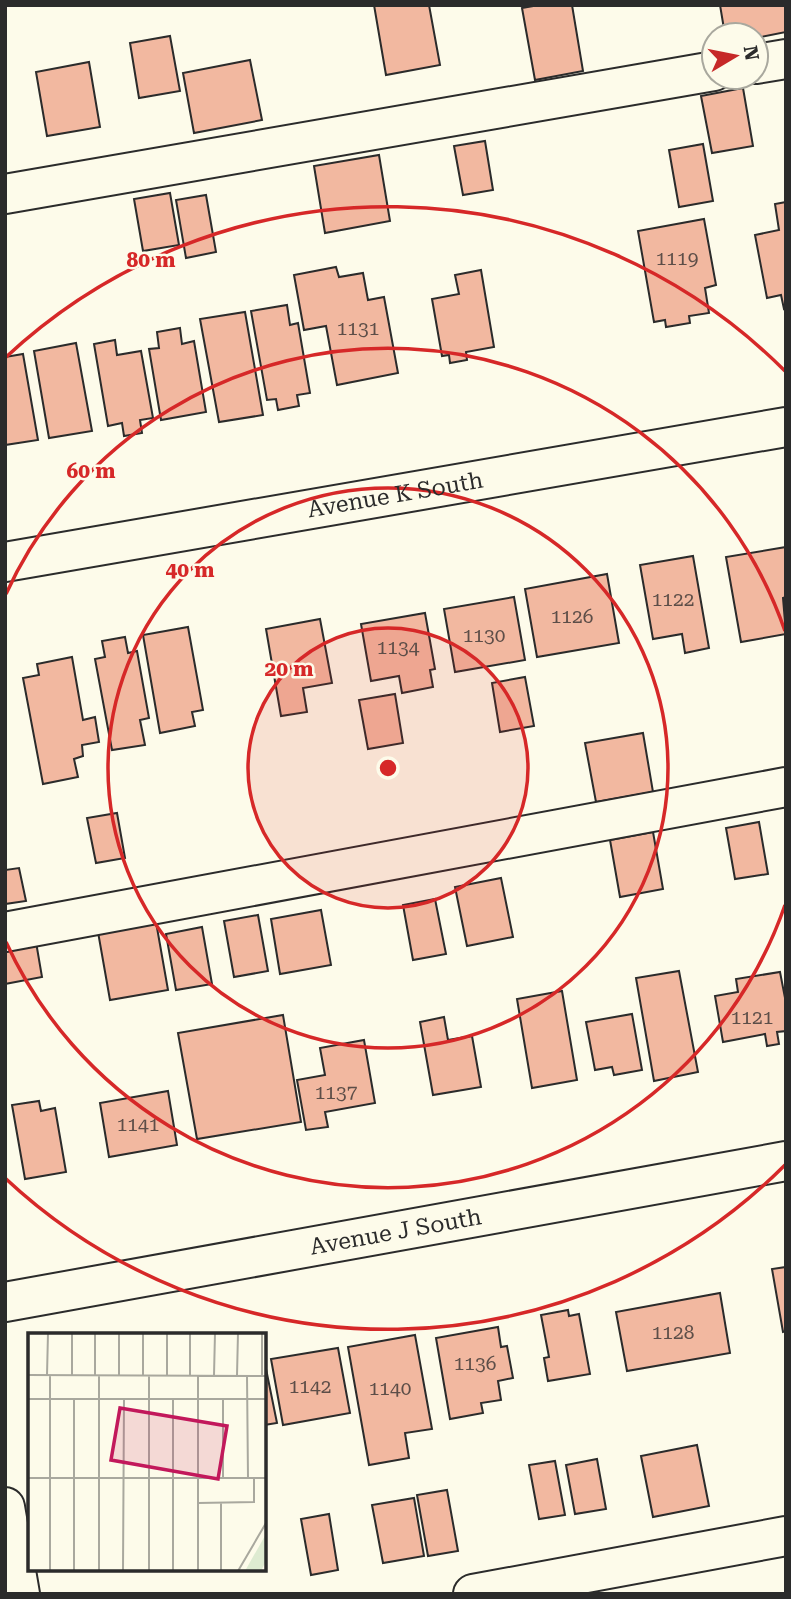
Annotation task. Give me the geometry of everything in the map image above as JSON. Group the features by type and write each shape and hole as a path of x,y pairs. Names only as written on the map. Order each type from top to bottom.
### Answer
{"street":[{"path":"5,194 700,73"},
{"name":"Avenue K South","path":"5,562 786,428"},
{"path":"5,932 786,787"},
{"name":"Avenue J South","path":"5,1302 786,1161"},
{"path":"5,1507 20,1594"},
{"path":"473,1594 786,1536"}],"building":[{"path":"374,5 429,5 440,65 386,75"},
{"path":"572,5 583,71 535,80 522,8"},
{"path":"720,5 786,5 786,32 770,35 770,21 723,21"},
{"path":"170,36 180,91 139,98 130,43"},
{"path":"250,60 262,120 194,133 183,73"},
{"path":"89,62 100,127 47,136 36,72"},
{"path":"744,91 753,146 712,153 701,96"},
{"path":"485,141 493,190 463,195 454,146"},
{"path":"703,144 713,201 679,207 669,150"},
{"path":"379,155 390,221 325,233 314,166"},
{"path":"170,193 179,245 143,251 134,199"},
{"path":"206,195 216,252 186,258 176,200"},
{"path":"786,202 784,309 781,295 767,298 755,235 779,230 775,204"},
{"path":"704,219 716,285 705,288 709,313 689,316 690,323 666,327 665,320 654,322 638,231"},
{"path":"336,267 339,277 363,273 368,300 384,297 398,373 337,385 326,326 304,330 294,275"},
{"path":"481,270 494,347 466,352 467,360 450,363 449,355 442,356 432,299 459,294 455,275"},
{"path":"287,305 290,325 298,323 310,393 297,395 299,406 278,410 276,399 267,400 251,311"},
{"path":"245,312 263,415 219,422 200,319"},
{"path":"180,328 182,344 194,341 206,412 161,420 149,349 159,348 157,332"},
{"path":"115,340 117,355 141,351 153,418 140,420 142,433 124,436 122,423 108,426 94,344"},
{"path":"76,343 92,431 49,438 34,351"},
{"path":"23,354 38,440 5,445 5,357"},
{"path":"786,547 786,597 783,598 786,634 741,642 726,557"},
{"path":"693,556 709,648 685,653 682,634 653,639 640,565"},
{"path":"607,574 619,643 537,657 525,589"},
{"path":"514,597 525,660 455,672 444,609"},
{"path":"425,613 435,669 430,670 433,687 402,693 399,676 371,681 361,624"},
{"path":"320,619 332,683 303,688 307,712 281,716 266,629"},
{"path":"188,627 203,710 192,712 195,726 160,733 143,635"},
{"path":"125,637 128,653 137,651 149,718 140,720 145,745 112,750 95,659 105,657 102,641"},
{"path":"72,657 83,720 95,717 99,742 82,745 83,756 74,759 78,777 43,784 23,678 39,675 37,664"},
{"path":"525,677 534,726 500,732 492,683"},
{"path":"395,694 403,743 368,749 359,700"},
{"path":"643,733 653,792 596,802 585,743"},
{"path":"117,813 125,858 96,863 87,818"},
{"path":"759,822 768,874 735,879 726,828"},
{"path":"653,832 663,889 620,897 610,840"},
{"path":"19,868 26,901 5,904 5,870"},
{"path":"501,878 513,937 467,946 455,887"},
{"path":"435,899 446,954 413,960 403,905"},
{"path":"321,910 331,965 280,974 271,919"},
{"path":"258,915 268,971 234,977 224,921"},
{"path":"156,922 168,990 110,1000 98,932"},
{"path":"202,927 212,984 176,990 166,934"},
{"path":"36,942 42,977 5,984 5,947"},
{"path":"679,971 698,1072 654,1081 636,978"},
{"path":"780,972 786,1003 786,1031 777,1032 779,1044 767,1046 765,1034 723,1042 715,996 738,992 736,979"},
{"path":"562,991 577,1080 532,1088 517,999"},
{"path":"632,1014 642,1070 614,1075 612,1067 595,1070 586,1022"},
{"path":"283,1015 301,1122 197,1139 178,1033"},
{"path":"444,1017 448,1040 472,1036 481,1087 433,1095 420,1022"},
{"path":"364,1040 375,1103 325,1112 328,1127 306,1130 297,1080 325,1075 320,1048"},
{"path":"168,1091 177,1145 109,1157 100,1103"},
{"path":"39,1101 41,1111 55,1108 66,1172 25,1179 12,1105"},
{"path":"786,1267 786,1331 783,1332 772,1269"},
{"path":"720,1293 730,1353 627,1371 616,1312"},
{"path":"568,1310 569,1316 579,1314 590,1374 548,1381 544,1358 549,1357 541,1315"},
{"path":"498,1327 501,1347 507,1346 513,1378 498,1381 501,1400 481,1403 483,1413 450,1419 436,1338"},
{"path":"415,1335 432,1429 405,1433 409,1458 369,1465 348,1347"},
{"path":"338,1348 350,1413 283,1425 271,1359"},
{"path":"266,1369 277,1423 266,1425"},
{"path":"697,1445 709,1506 653,1517 641,1456"},
{"path":"597,1459 606,1509 575,1514 566,1465"},
{"path":"555,1461 565,1515 539,1519 529,1465"},
{"path":"447,1490 458,1551 428,1556 417,1495"},
{"path":"414,1498 424,1556 383,1563 372,1505"},
{"path":"329,1514 338,1570 311,1575 301,1519"}]}
